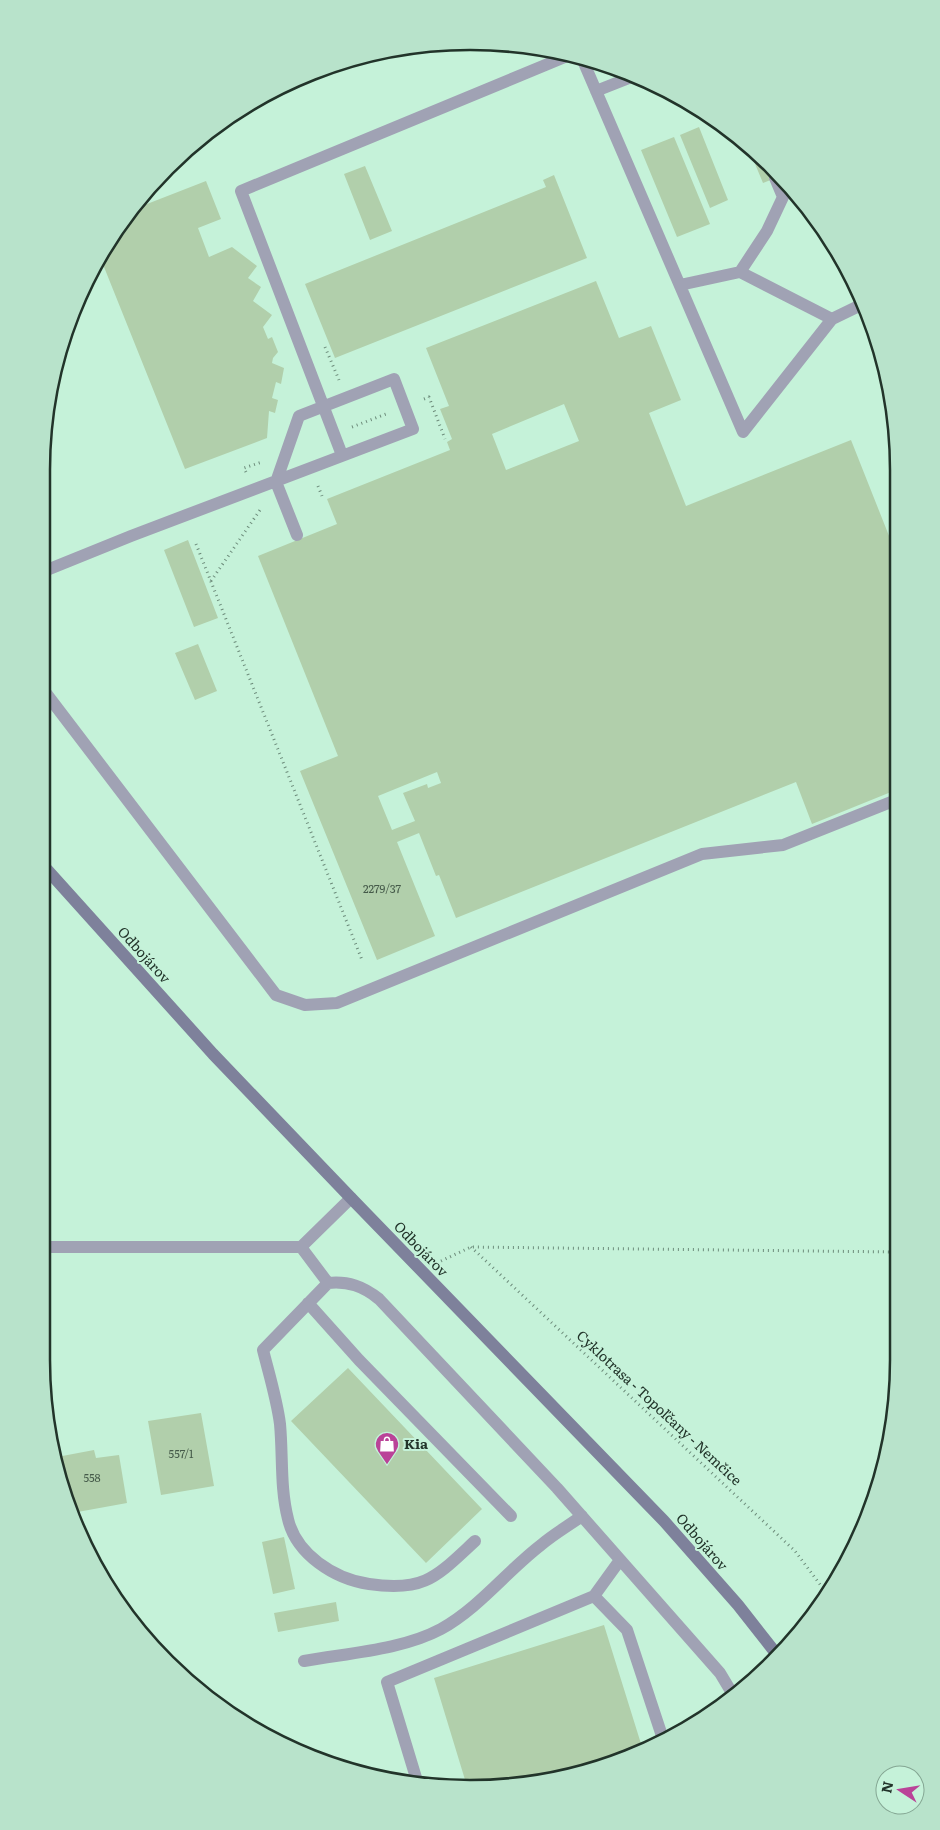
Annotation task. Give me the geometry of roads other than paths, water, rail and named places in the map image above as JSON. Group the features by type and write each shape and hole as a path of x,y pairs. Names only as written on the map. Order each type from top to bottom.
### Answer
{"main road":[{"name":"Odbojárov","path":"50,873 213,1054 664,1521 738,1605 773,1650"}],"lane":[{"path":"342,456 241,191 559,59"},
{"path":"585,66 743,432 832,319 857,307"},
{"path":"596,91 625,80"},
{"path":"740,272 767,231 783,198 777,184"},
{"path":"680,285 740,272 832,319"},
{"path":"50,569 131,536 276,482 413,428 394,379 299,416 276,482 297,535"},
{"path":"50,698 276,995 305,1005 337,1003 702,854 783,846 890,802"},
{"path":"50,1247 301,1247 351,1198"},
{"path":"301,1247 328,1283"},
{"path":"475,1541 440,1574 420,1583 394,1588 358,1583 334,1573 314,1560 299,1542 288,1521 282,1486 280,1423 263,1350 328,1283 355,1284 368,1290 378,1299 582,1516 720,1673 730,1690"},
{"path":"308,1303 359,1360 511,1516"},
{"path":"304,1661 397,1645 440,1629 458,1619 541,1545 582,1516"},
{"path":"415,1776 387,1682 594,1596 620,1560"},
{"path":"594,1596 628,1630 661,1734"}],"place":[{"name":"Kia","path":"387,1465"}]}
